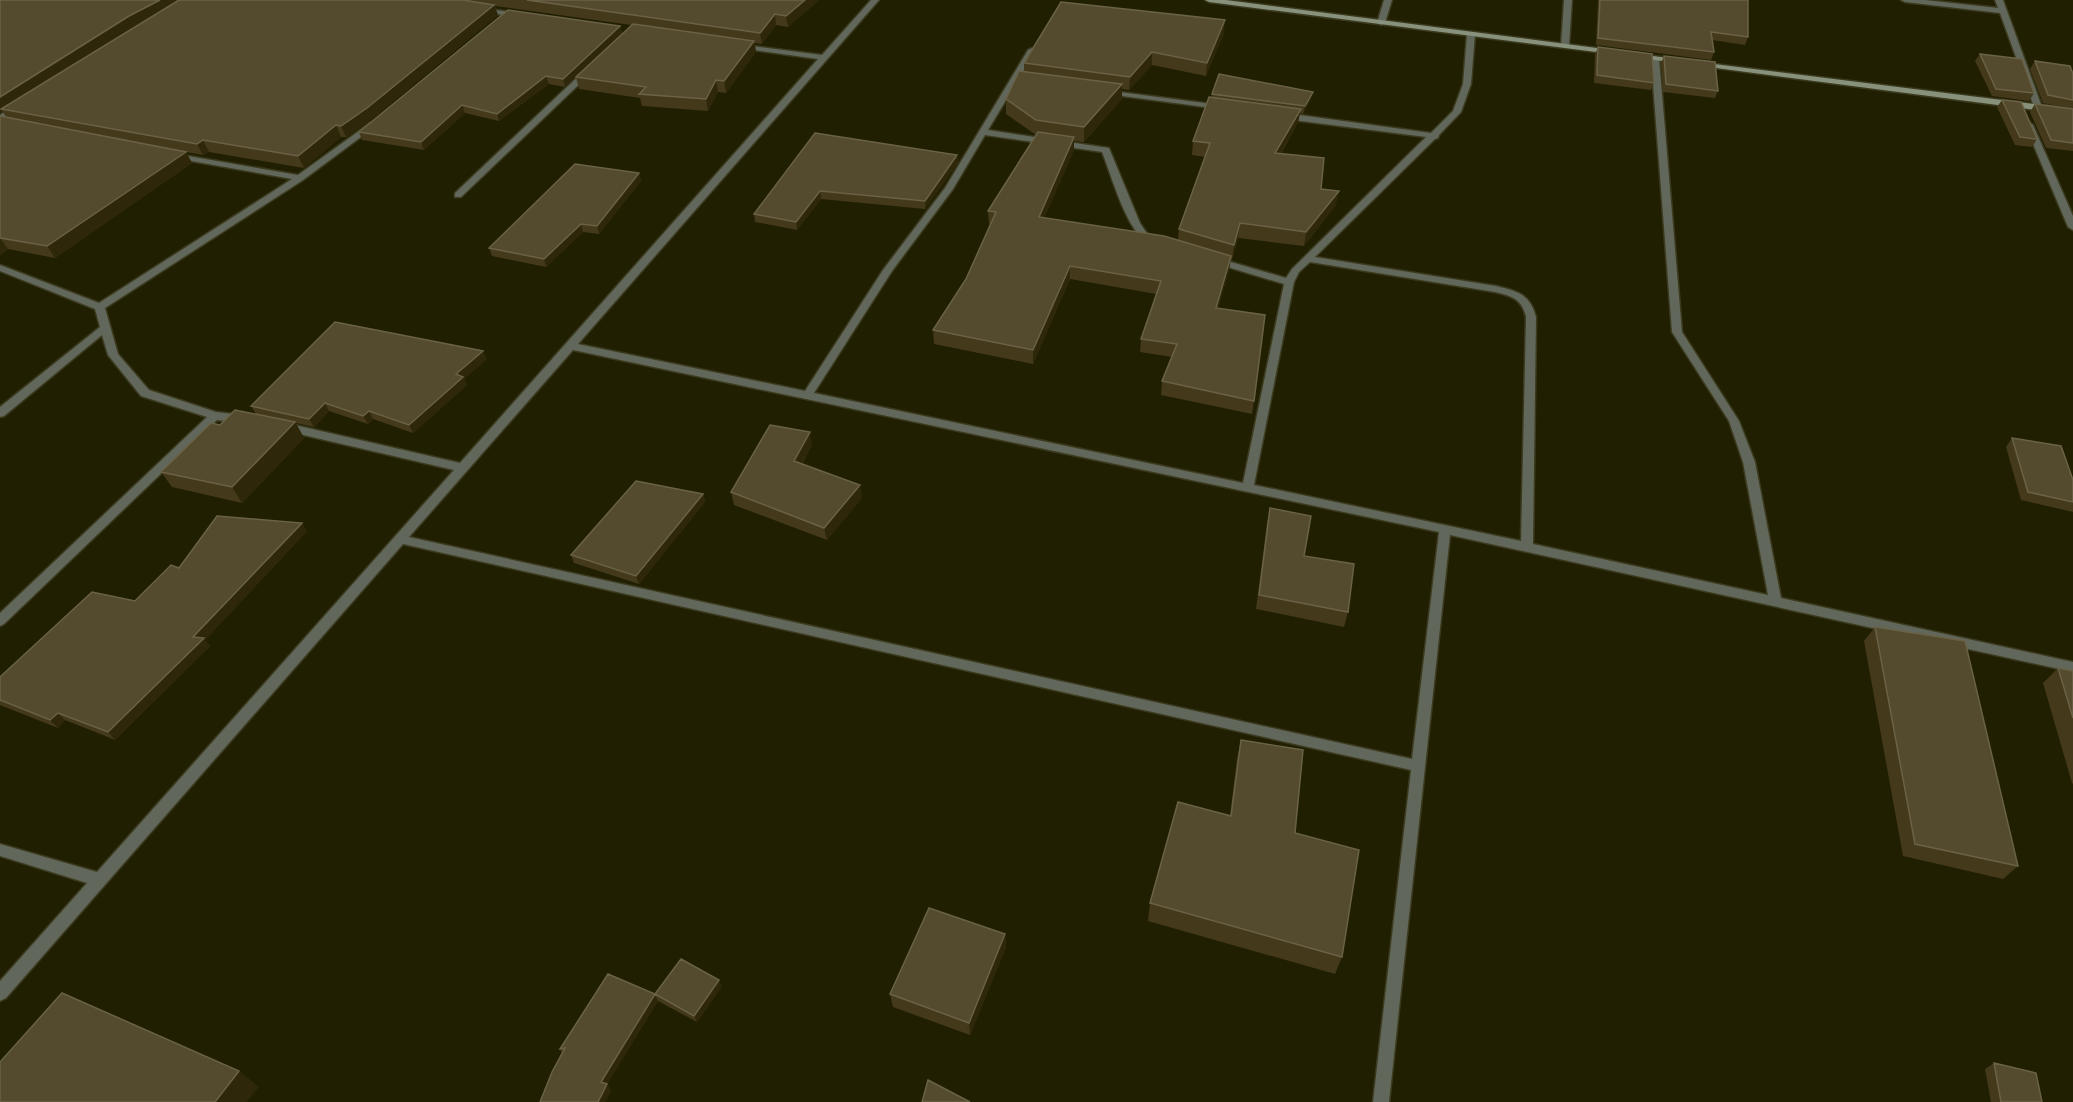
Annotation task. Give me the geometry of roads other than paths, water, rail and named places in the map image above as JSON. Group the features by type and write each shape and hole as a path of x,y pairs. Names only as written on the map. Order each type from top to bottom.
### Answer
{"street":[{"path":"0,993 875,0"},
{"path":"1209,0 1622,54"},
{"path":"1381,23 1388,0"},
{"path":"1565,46 1568,0"},
{"path":"1905,0 2003,11"},
{"path":"2000,0 2038,107"},
{"path":"475,9 530,16"},
{"path":"499,21 507,13"},
{"path":"1248,488 1289,282 1295,271 1399,166 1435,136 1456,112 1463,100 1471,34"},
{"path":"808,395 888,270 949,189 1038,40"},
{"path":"734,45 825,58"},
{"path":"1633,55 2073,112"},
{"path":"1655,58 1677,332 1734,421 1745,452 1775,601"},
{"path":"458,195 597,64"},
{"path":"1013,80 1025,82"},
{"path":"1095,91 1224,108"},
{"path":"0,121 30,100"},
{"path":"2020,105 2073,227"},
{"path":"1271,114 1435,136"},
{"path":"100,308 300,178 385,116"},
{"path":"0,121 12,125"},
{"path":"982,132 1106,150 1135,223 1149,240 1160,244"},
{"path":"161,153 300,178"},
{"path":"1203,256 1289,282"},
{"path":"1309,259 1496,289 1514,294 1528,305 1530,317 1527,547"},
{"path":"0,268 100,308"},
{"path":"100,308 112,355 145,393 215,416 264,422 463,468"},
{"path":"0,412 106,327"},
{"path":"571,346 1445,529 2073,667"},
{"path":"0,621 215,416"},
{"path":"1381,1102 1445,529"},
{"path":"400,539 1418,766"},
{"path":"0,849 100,880"}]}
